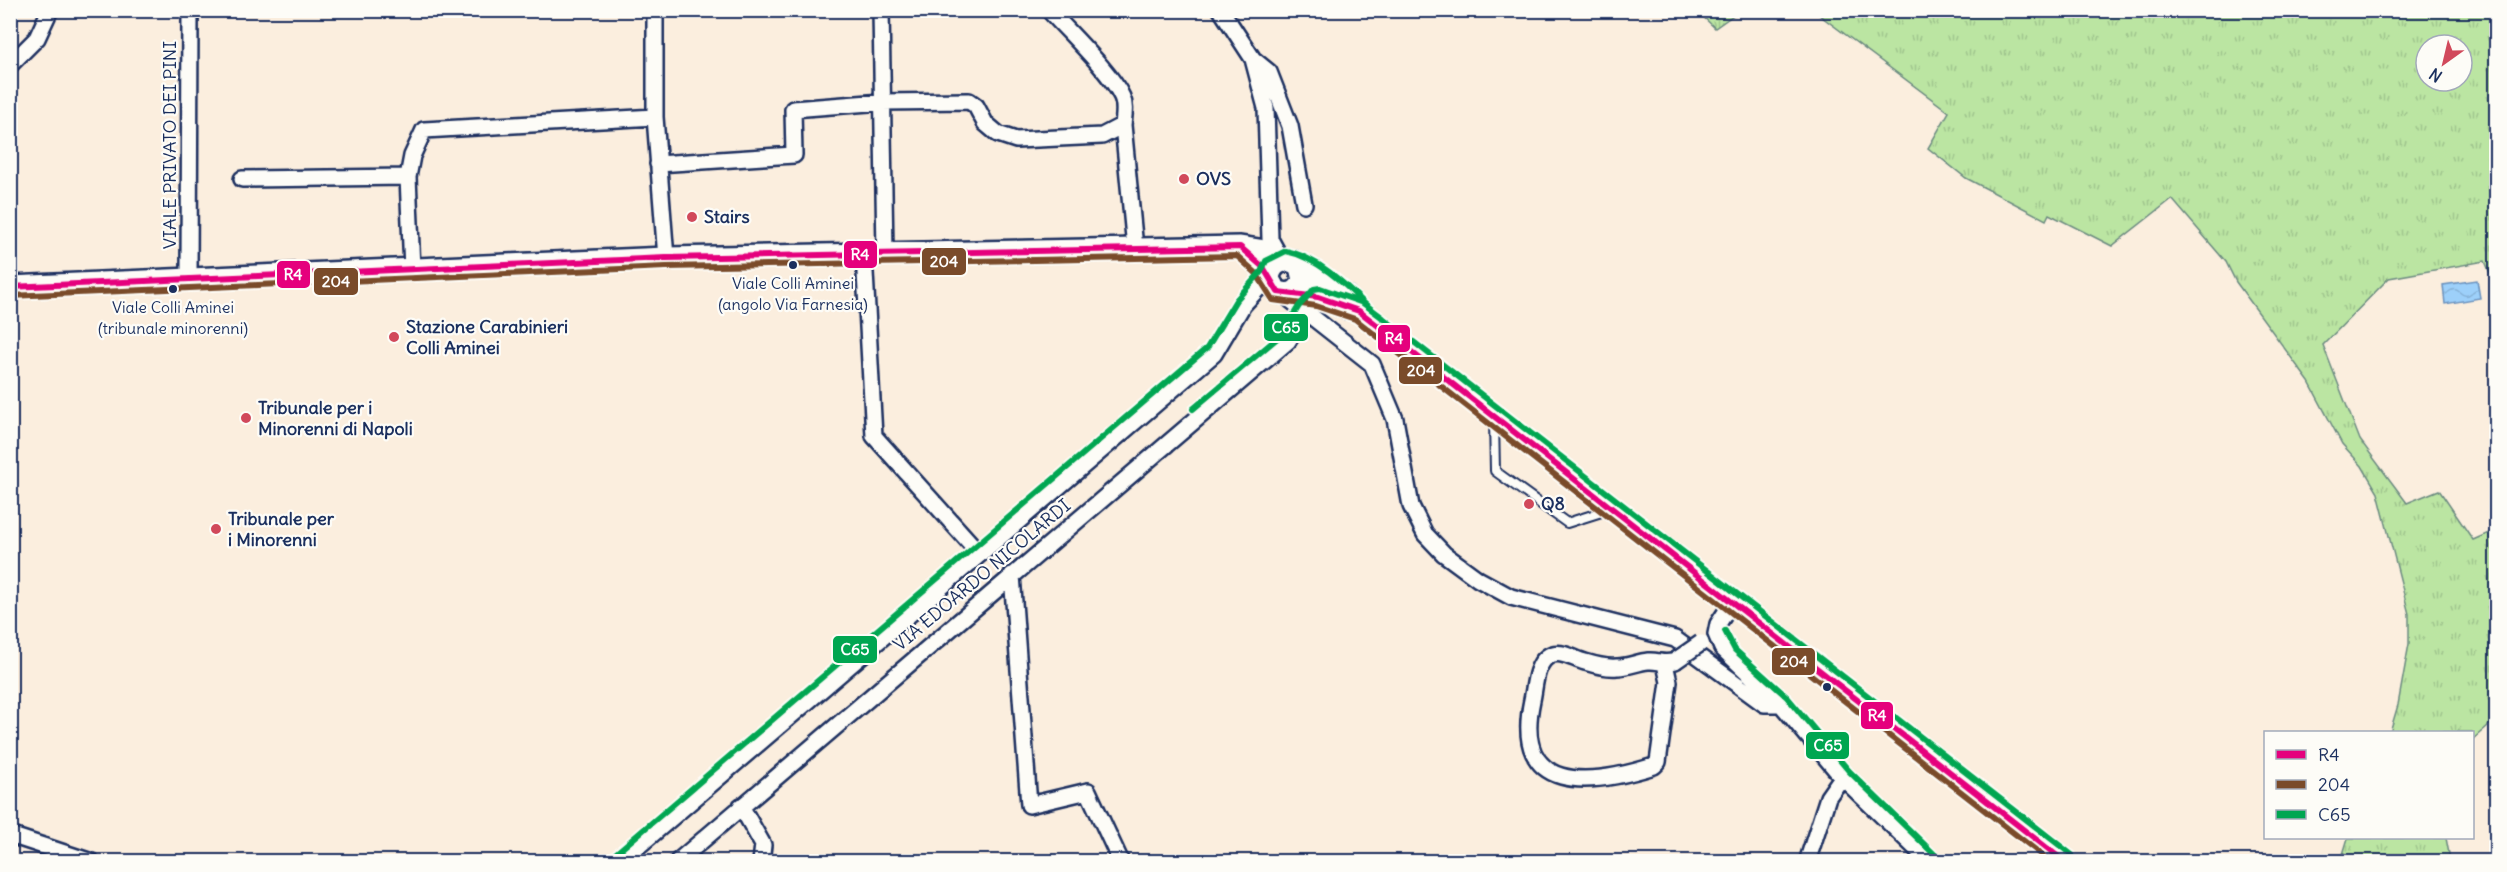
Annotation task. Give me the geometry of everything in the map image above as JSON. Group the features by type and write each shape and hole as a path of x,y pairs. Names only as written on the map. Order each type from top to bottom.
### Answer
{"main road":[{"path":"10,287 666,258 1240,247 1259,249 1303,280 1301,285 1288,293"},
{"path":"1284,268 1273,288 1312,304 1359,311"},
{"path":"1284,268 1344,295 1359,311 2066,861"}],"street":[{"path":"10,65 37,38 50,10"},
{"name":"VIALE PRIVATO DEI PINI","path":"189,279 190,10"},
{"path":"655,10 655,117 666,258"},
{"path":"881,10 882,102 874,253 874,436 980,554"},
{"path":"1049,10 1107,76 1122,97 1125,109 1123,125 1135,248"},
{"path":"1221,10 1253,59 1269,72 1290,126 1304,204"},
{"path":"1253,59 1266,108 1270,239 1284,268"},
{"path":"658,164 794,155 793,109 882,102 969,101 976,106 985,123 998,134 1016,141 1102,136 1123,125"},
{"path":"412,269 408,177 412,156 424,130 655,117"},
{"path":"242,179 408,177"},
{"name":"VIA EDOARDO NICOLARDI","path":"620,861 1214,354 1243,305 1284,268"},
{"path":"1312,304 1334,332 1372,364 1378,374 1395,419 1411,506 1425,534 1444,554 1478,579 1511,597 1675,639 1764,704 1781,704"},
{"name":"VIA EDOARDO NICOLARDI","path":"677,861 1288,341 1312,304"},
{"path":"1011,575 1029,805 1088,791 1121,861"},
{"path":"1733,601 1718,624 1716,634 1728,656 1781,704 1842,777 1930,861"},
{"path":"1670,663 1658,762 1654,766 1581,780 1563,778 1551,773 1540,763 1532,749 1528,734 1529,716 1539,668 1545,658 1554,654 1562,654 1584,662 1615,668 1651,660 1670,663 1716,634"},
{"path":"1807,861 1828,797 1842,777"},
{"path":"741,806 763,845 761,861"},
{"path":"10,835 92,861"}],"lane":[{"path":"1494,416 1495,471 1567,523 1613,508"}],"green space":[{"path":"1697,11 1739,11 1715,28"},
{"path":"1814,11 2496,11 2496,288 2485,261 2389,278 2323,345 2360,440 2407,503 2439,490 2473,540 2496,530 2496,719 2474,738 2474,731 2390,731 2398,705 2409,644 2409,614 2378,493 2362,466 2342,444 2309,382 2236,282 2226,262 2172,199 2112,246 2049,214 2046,220 1966,178 1928,148 1949,112"},
{"path":"2348,839 2446,839 2450,859 2439,862 2341,861"}],"water":[{"path":"2477,280 2480,298 2445,304 2443,285"}],"transit line":[{"name":"R4","path":"10,287 666,258 1240,247 1263,267 1278,292 1318,297 1359,311 2065,862"},
{"name":"C65","path":"614,855 1207,348 1236,300 1261,272 1266,261 1286,251 1308,259 1329,272 1365,304 2072,855"},
{"name":"204","path":"10,296 666,267 1237,256 1256,273 1273,300 1316,306 1355,319 2051,862"},
{"name":"C65","path":"1193,409 1281,335 1299,306 1314,289 1320,288 1363,303 1383,318"},
{"name":"C65","path":"1725,631 1735,650 1787,697 1849,771 1936,856"}],"place":[{"name":"OVS","path":"1184,179"},
{"name":"Stairs","path":"692,217"},
{"name":"Viale Colli Aminei (angolo Via Farnesia)","path":"793,265"},
{"name":"Viale Colli Aminei (tribunale minorenni)","path":"173,289"},
{"name":"Stazione Carabinieri Colli Aminei","path":"394,337"},
{"name":"Tribunale per i Minorenni di Napoli","path":"246,418"},
{"name":"Q8","path":"1529,504"},
{"name":"Tribunale per i Minorenni","path":"216,529"}]}
